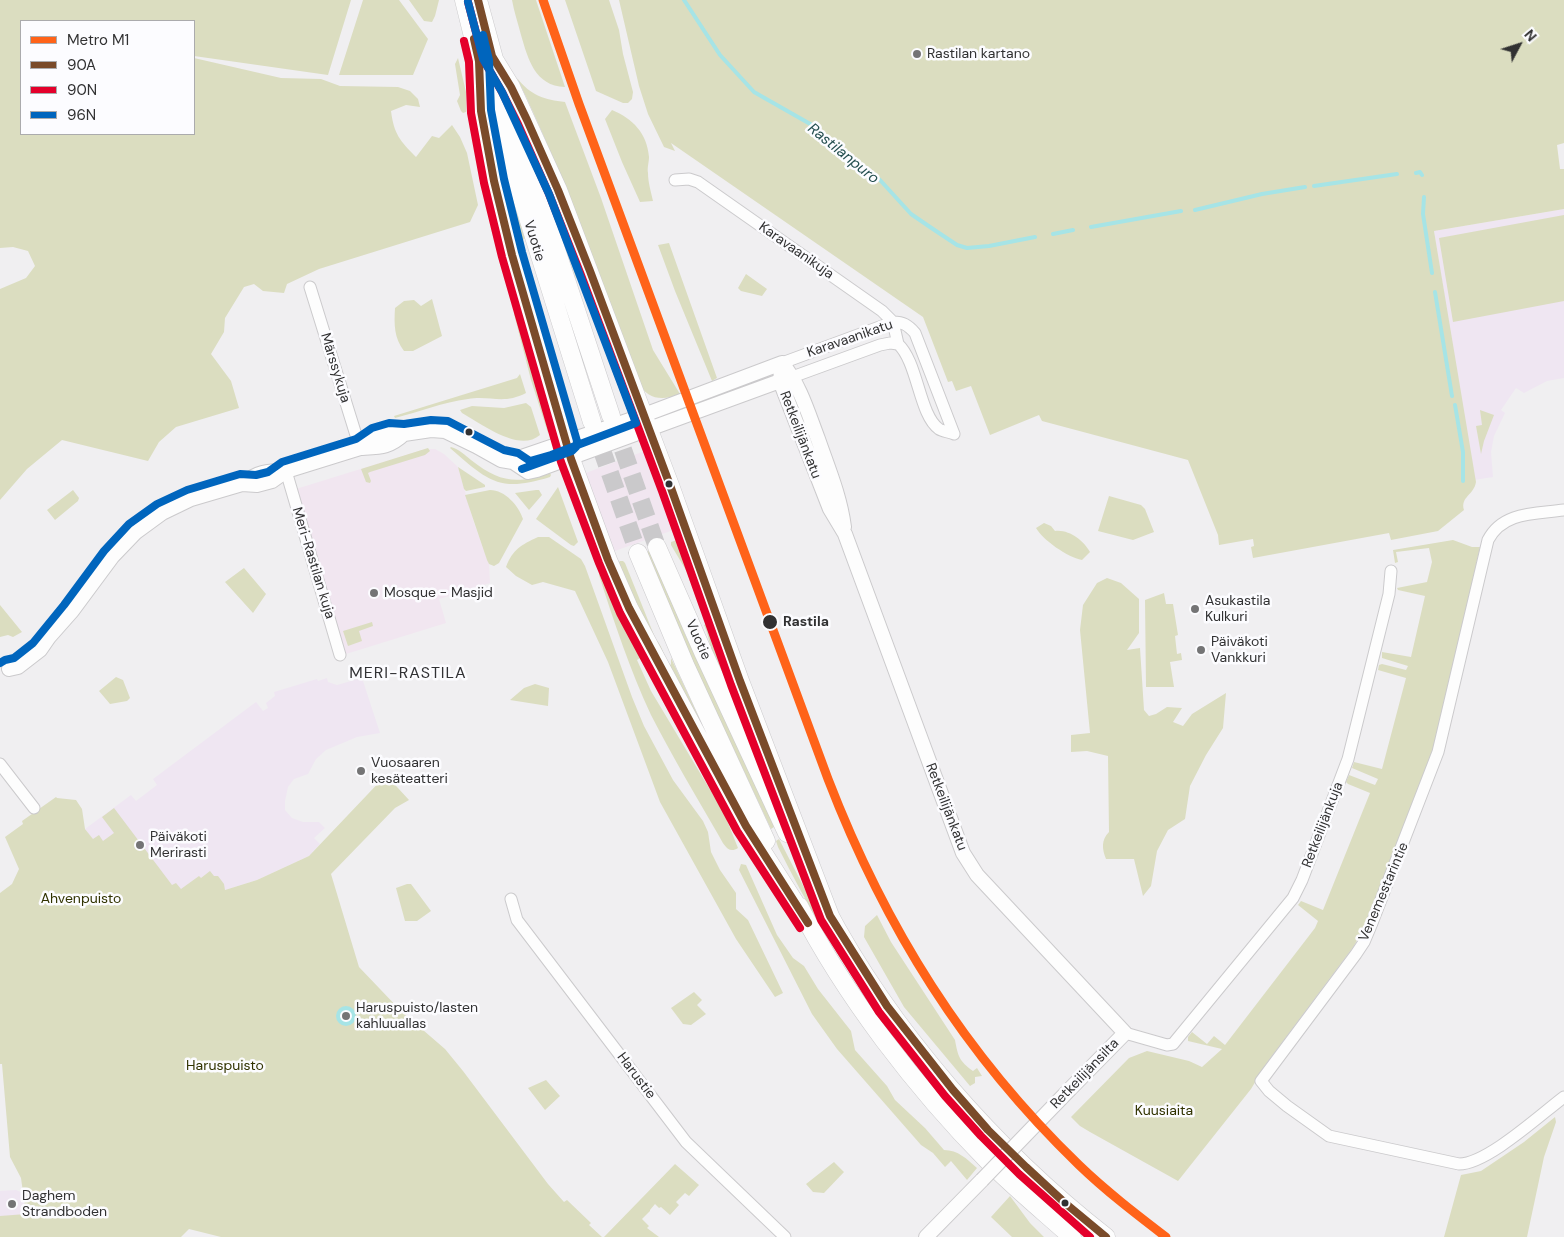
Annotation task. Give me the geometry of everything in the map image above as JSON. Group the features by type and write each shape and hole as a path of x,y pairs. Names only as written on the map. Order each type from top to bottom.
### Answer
{"main road":[{"name":"Vuotie","path":"464,0 611,416"},
{"name":"Vuotie","path":"478,0 486,59 592,422"},
{"path":"486,59 511,87 558,190 646,422 740,681 830,916"},
{"path":"486,59 481,111 494,181 512,255 569,450 608,560 629,608 746,826 804,915"},
{"name":"Vuotie","path":"657,547 699,644 793,846 848,947 891,1012 947,1083 1002,1145 1056,1195 1106,1237"},
{"name":"Vuotie","path":"638,554 663,615 767,842 804,915 858,1003 883,1038 929,1095 988,1161 1072,1237"}],"street":[{"name":"Karavaanikuja","path":"675,180 689,179 698,182 882,311 893,322"},
{"name":"Märssykuja","path":"310,287 360,448"},
{"path":"893,322 898,344"},
{"name":"Karavaanikatu","path":"780,382 880,345 898,344 907,353 931,419 939,429 954,434 915,333 909,326 901,322 893,322 782,363"},
{"path":"646,422 717,387 782,363"},
{"name":"Retkeilijänkatu","path":"782,363 793,377 841,504 845,534"},
{"name":"Retkeilijänkatu","path":"782,363 780,382 830,509 845,534 963,853 977,875 1125,1033"},
{"path":"4,672 18,668 40,650 72,612 112,557 147,523 191,499 242,484 257,486 272,481 286,471 360,448 382,447 394,443 404,434 430,430 444,431 501,460 513,462 528,472 569,450 646,422 722,402 780,382"},
{"path":"921,394 936,389"},
{"name":"Meri-Rastilan kuja","path":"286,471 340,655"},
{"name":"Venemestarintie","path":"1564,510 1513,517 1498,526 1488,540 1438,752 1372,923 1356,954 1261,1080 1269,1091 1287,1106 1329,1136 1459,1164 1470,1163 1486,1156 1564,1097"},
{"name":"Retkeilijänkuja","path":"1125,1033 1168,1045 1176,1041 1290,902 1297,890 1348,759 1389,594 1391,571"},
{"path":"0,764 34,808"},
{"name":"Harustie","path":"511,898 517,920 686,1142 785,1237"},
{"name":"Retkeilijänsilta","path":"926,1237 1125,1033"}],"shaded area":[{"path":"1564,209 1564,378 1547,381 1524,393 1516,388 1501,410 1505,413 1494,436 1491,452 1493,477 1474,480 1434,231"},
{"path":"425,449 435,449 444,454 458,467 474,523 489,564 490,583 439,599 446,623 346,654 296,489"},
{"path":"650,449 679,528 612,552 583,474"},
{"path":"327,678 328,682 337,685 358,679 363,681 380,733 357,737 326,750 316,759 308,774 294,779 288,787 285,810 292,818 303,822 319,822 325,828 314,838 320,844 309,856 257,880 148,914 85,829 131,795 136,801 157,785 153,779 256,702 263,711 268,708 266,703 275,696 274,692 317,679 318,681"},
{"name":"Daghem Strandboden","path":"16,1190 23,1193 26,1214 0,1237 0,1191"}],"green space":[{"path":"0,0 351,0 328,75 195,56 195,20 20,20 20,135 195,135 195,58 281,78 321,79 340,86 398,87 410,91 418,99 420,107 406,105 391,111 394,126 402,141 416,157 432,136 439,138 452,125 467,153 478,205 470,222 319,269 287,284 284,293 263,291 254,284 244,287 225,318 224,332 211,354 231,381 239,408 176,427 159,442 148,461 62,440 27,469 0,500 0,289 26,278 35,266 28,251 13,247 0,248"},
{"path":"363,0 399,0 428,39 413,75 339,75"},
{"path":"409,0 439,0 432,22 424,21"},
{"path":"512,0 536,0 565,87 546,82 534,70 524,44"},
{"path":"565,0 609,0 619,30 633,92 632,99 628,103 623,103 596,91"},
{"path":"619,0 1564,0 1564,143 1557,145 1560,169 1564,169 1564,209 1434,231 1476,482 1473,490 1464,502 1464,510 1438,531 1391,540 1389,533 1253,558 1251,547 1254,546 1253,539 1219,545 1218,535 1188,460 1042,421 1039,415 990,435 971,386 956,391 952,381 948,382 923,317 671,143 675,151 664,147 648,114 639,86"},
{"path":"458,58 466,92 466,112 463,113 457,101 460,95 455,64"},
{"path":"517,78 527,89 538,96 565,102 601,198 653,350 680,394 668,398 651,396 638,382 567,191"},
{"path":"612,110 632,122 642,134 648,148 648,180 653,201 640,202 605,119"},
{"path":"532,150 534,150 631,406 628,408 613,373 588,297 583,294 582,282 576,278"},
{"path":"497,160 500,162 525,238 522,241 526,261 576,429 574,430 570,427 520,255"},
{"path":"1564,215 1564,301 1453,322 1439,238"},
{"path":"669,243 717,378 712,381 658,245"},
{"path":"746,274 767,289 762,296 741,291 738,288"},
{"path":"432,299 442,336 413,351 404,351 395,331 395,308 404,301 414,300 421,306"},
{"path":"521,310 550,419 551,428 548,433 531,380 514,314"},
{"path":"520,374 526,393 518,397 459,400 395,418 394,416 517,378"},
{"path":"526,403 531,407 540,435 531,440 522,441 511,439 490,430 460,410 472,406 504,408"},
{"path":"1480,410 1494,415 1481,454 1476,426 1482,425"},
{"path":"451,447 499,477 517,480 550,473 551,475 550,477 533,482 518,484 506,484 495,481 474,469"},
{"path":"428,448 430,451 425,455 368,473 371,481 370,483 366,482 361,469"},
{"path":"458,467 485,485 485,487 466,491"},
{"path":"558,487 578,542 574,546 536,519"},
{"path":"73,490 79,498 78,501 55,520 47,510"},
{"path":"490,490 501,493 511,500 523,519 499,563 494,566 489,564 487,560 465,495"},
{"path":"539,490 542,495 529,510 515,493"},
{"path":"1109,496 1141,505 1145,509 1154,532 1133,540 1098,531"},
{"path":"1044,523 1051,526 1055,531 1066,532 1076,537 1090,552 1082,560 1063,552 1039,533 1036,528"},
{"path":"538,537 549,537 581,559 585,566 644,726 673,780 703,821 708,832 711,852 720,870 736,893 736,909 748,920 783,993 775,997 736,939 660,802 608,662 575,591 543,582 532,585 516,576 506,567 518,548"},
{"path":"680,539 756,744 753,746 712,651 704,625 708,623 696,593 687,572 671,545 671,542"},
{"name":"Kuusiaita","path":"1453,540 1472,547 1480,547 1438,737 1420,789 1364,927 1354,946 1266,1064 1251,1089 1178,1181 1090,1132 1071,1117 1129,1058 1147,1051 1189,1061 1202,1067 1222,1049 1188,1041 1188,1037 1192,1032 1207,1044 1214,1036 1225,1045 1315,928 1318,921 1298,905 1301,901 1323,910 1370,793 1348,784 1346,782 1349,775 1375,785 1378,779 1352,768 1354,762 1382,769 1406,678 1378,670 1379,665 1382,664 1406,670 1408,666 1382,658 1382,652 1411,657 1425,596 1398,590 1397,588 1427,582 1432,562 1429,548 1396,552 1398,562 1395,563 1393,550"},
{"path":"651,550 685,634 773,824 774,827 771,829 683,641 648,557 647,552"},
{"path":"620,561 625,563 656,640 661,646 666,660 671,665 671,658 718,758 636,612 618,563"},
{"path":"244,568 266,594 253,613 225,582"},
{"path":"602,571 643,656 637,660 651,691 724,813 738,848 734,850 726,847 722,842 651,715 636,681 617,628 599,575"},
{"path":"1107,578 1121,583 1139,599 1139,633 1127,650 1140,648 1144,710 1149,716 1167,707 1182,708 1173,722 1183,726 1192,714 1226,693 1223,728 1190,786 1185,819 1168,830 1157,851 1151,886 1143,896 1134,859 1106,859 1104,852 1103,841 1109,832 1108,756 1087,751 1071,752 1071,735 1090,733 1080,630 1083,605 1097,583"},
{"path":"1164,593 1166,604 1173,604 1178,635 1175,636 1177,654 1181,653 1182,660 1170,662 1174,687 1146,687 1145,600"},
{"path":"0,605 22,632 13,637 8,635 0,637"},
{"path":"372,622 373,626 359,631 362,641 348,646 343,631"},
{"path":"116,677 123,680 130,698 127,701 110,704 99,691"},
{"path":"535,684 549,688 548,706 510,700 524,688"},
{"name":"Haruspuisto","path":"386,775 409,800 395,808 331,874 359,967 401,1011 445,1049 548,1184 564,1202 567,1200 591,1223 589,1225 602,1237 221,1237 189,1229 181,1237 0,1237 0,1216 26,1214 21,1178 10,1157 2,1064 0,1064 0,893 12,884 19,869 5,837 23,824 22,821 56,797 76,800 82,809 85,829 93,839 99,835 103,841 114,833 102,817 114,808 172,885 176,883 181,889 199,876 201,878 210,871 214,876 218,876 224,884 225,890 257,880 309,856"},
{"path":"779,839 811,901 859,981 994,1148 996,1151 993,1154 930,1083 901,1046 848,970 800,889 778,847 776,841"},
{"path":"741,864 746,865 777,935 793,958 804,966 818,989 851,1031 855,1050 887,1086 895,1100 925,1128 944,1150 958,1153 977,1168 967,1180 951,1161 945,1167 933,1153 921,1145 837,1049 812,1014 739,870"},
{"path":"411,884 431,911 417,921 405,921 396,888"},
{"path":"877,915 891,942 955,1040 958,1054 962,1061 973,1071 977,1068 982,1076 975,1077 975,1083 970,1086 904,1007 864,937 865,926"},
{"path":"694,992 702,1000 697,1005 706,1014 691,1025 683,1024 671,1008"},
{"path":"546,1080 560,1096 545,1110 528,1088"},
{"path":"1555,1117 1556,1122 1544,1157 1527,1237 1444,1237 1461,1175 1481,1171 1524,1142"},
{"path":"834,1162 844,1172 824,1193 813,1192 806,1184"},
{"path":"675,1164 699,1185 689,1196 685,1193 676,1202 679,1205 670,1215 655,1204 642,1219 649,1226 647,1228 659,1237 604,1237"},
{"path":"1017,1171 1092,1237 1085,1237 1014,1174"},
{"path":"1010,1196 1030,1223 1044,1237 1012,1237 991,1217"}],"water":[{"name":"Haruspuisto/lasten kahluuallas","path":"346,1006 353,1009 356,1016 353,1023 346,1026 339,1023 336,1016 339,1009"}],"waterway":[{"name":"Rastilanpuro","path":"684,0 720,55 754,92 812,125 880,180 911,214 930,227 957,245 967,248 989,246 1035,237"},
{"path":"1416,173 1420,172 1422,175"},
{"path":"1314,186 1397,174"},
{"path":"1195,210 1262,194 1305,187"},
{"path":"1424,197 1423,214 1432,273"},
{"path":"1091,227 1181,211"},
{"path":"1053,234 1073,230"},
{"path":"1435,292 1452,396"},
{"path":"1455,405 1463,452 1463,481"}],"tunnel":[{"path":"592,422 638,553"},
{"path":"614,424 657,547"}],"metro line":[{"name":"M1","path":"543,0 579,104 828,779 850,834 875,886 902,937 932,986 964,1033 999,1079 1079,1165 1110,1193 1166,1237"}],"transit line":[{"name":"90A","path":"478,0 492,56 511,87 527,120 558,190 590,271 671,488 740,681 830,916 887,1006 953,1090 988,1130 1026,1167 1106,1237"},
{"name":"90N","path":"468,2 483,59 518,124 549,194 581,275 662,491 731,685 821,920 879,1012 945,1096 1019,1174 1090,1237"},
{"name":"96N","path":"0,663 14,658 33,643 104,551 129,524 157,504 187,490 240,474 256,475 268,472 282,462 356,439 372,428 389,423 404,424 431,420 448,421 504,450 518,453 530,461 636,423 549,194 502,92 483,59 468,2"},
{"name":"96N","path":"483,35 489,60 491,110 504,179 522,252 577,441 576,447 572,451 522,469"},
{"name":"90A","path":"474,39 479,61 481,111 494,181 512,255 571,459 608,560 629,608 746,826 808,923"},
{"name":"90N","path":"464,41 469,62 471,113 484,183 502,257 561,462 599,563 620,613 737,831 800,928"}],"place":[{"name":"Rastilan kartano","path":"917,54"},
{"name":"Mosque - Masjid","path":"374,593"},
{"name":"Asukastila Kulkuri","path":"1195,609"},
{"name":"Rastila","path":"770,622"},
{"name":"Päiväkoti Vankkuri","path":"1201,650"},
{"name":"Vuosaaren kesäteatteri","path":"361,771"},
{"name":"Päiväkoti Merirasti","path":"140,845"},
{"name":"Haruspuisto/lasten kahluuallas","path":"346,1016"},
{"name":"Daghem Strandboden","path":"12,1204"}],"district":[{"name":"MERI-RASTILA","path":"408,674"}],"park label":[{"name":"Ahvenpuisto","path":"81,899"}]}
